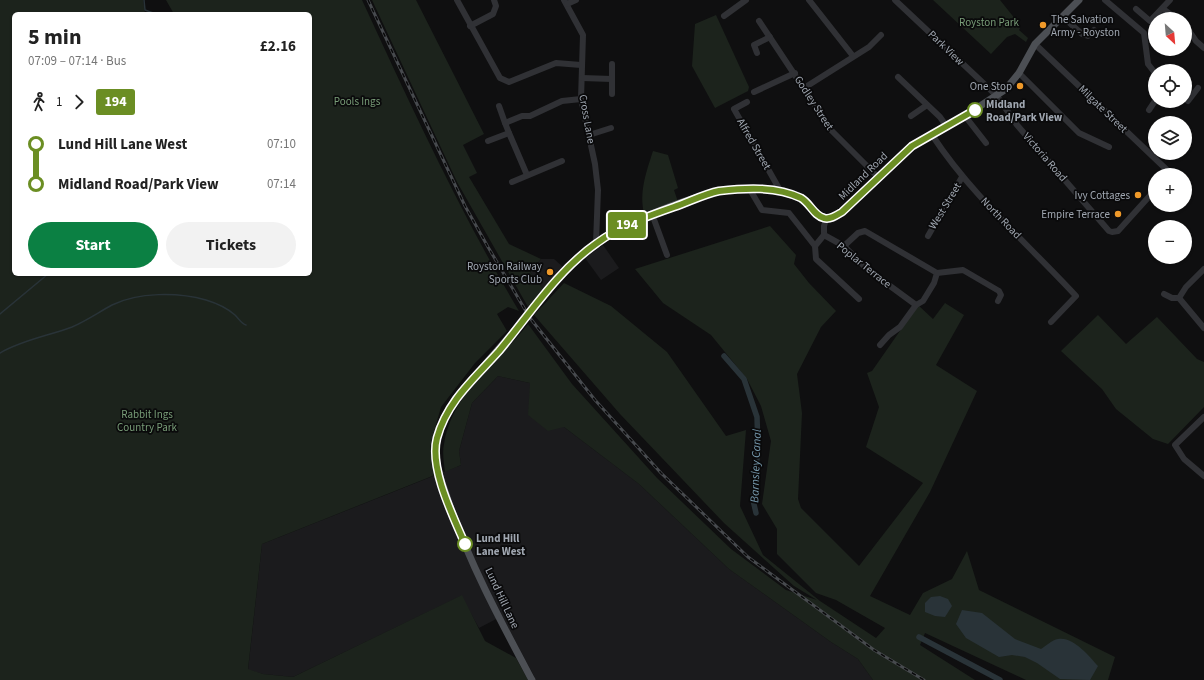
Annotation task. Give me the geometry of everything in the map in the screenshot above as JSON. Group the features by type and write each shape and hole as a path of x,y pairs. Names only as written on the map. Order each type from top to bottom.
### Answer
{"main road":[{"name":"Midland Road","path":"826,219 842,212 907,149 947,127 997,96 1013,82 1035,44 1079,0"},
{"path":"596,243 626,226 652,214 717,192 749,188 781,192 801,198 816,213 826,219"},
{"name":"Lund Hill Lane","path":"532,680 496,611 454,519 438,472 436,451 437,438 455,400 564,273 596,243"}],"street":[{"path":"457,0 500,78 509,82 556,63 581,65"},
{"path":"470,26 493,14 496,6 494,0"},
{"path":"566,2 576,0"},
{"path":"724,16 746,0"},
{"path":"809,0 853,56"},
{"name":"Park View","path":"895,0 997,96"},
{"path":"1105,0 1144,33 1148,64"},
{"path":"1136,9 1150,21 1170,0"},
{"name":"Cross Lane","path":"566,2 583,35 581,99 595,164 598,190 596,243"},
{"path":"1163,9 1167,12"},
{"path":"1063,17 1082,34 1088,36 1094,30"},
{"name":"Godley Street","path":"759,22 795,73 832,131 878,177"},
{"path":"804,88 869,47 881,35"},
{"path":"1192,35 1204,48"},
{"path":"757,53 752,43 770,36"},
{"name":"Milgate Street","path":"1035,44 1165,168"},
{"path":"612,64 612,94"},
{"path":"754,92 795,73"},
{"path":"1019,73 1078,134 1109,146"},
{"path":"898,77 940,117 947,127"},
{"path":"582,78 612,79"},
{"path":"1192,96 1198,88"},
{"name":"Victoria Road","path":"997,96 1017,125 1112,232 1118,231 1148,198"},
{"path":"505,122 522,116 530,116 562,101 581,99"},
{"name":"Alfred Street","path":"747,102 734,109 781,192"},
{"path":"911,116 927,105"},
{"path":"499,106 527,175"},
{"path":"965,116 986,143"},
{"path":"589,135 610,128"},
{"path":"488,140 509,133"},
{"name":"North Road","path":"932,135 962,177 1076,296 1051,322"},
{"path":"512,182 562,162"},
{"name":"West Street","path":"928,236 962,177"},
{"path":"749,188 762,210 789,213 815,246 816,259 859,299"},
{"path":"652,214 668,255"},
{"path":"815,246 824,234 826,219"},
{"path":"844,246 858,233 865,231 937,273 963,270 999,290 1001,295 998,300"},
{"name":"Poplar Terrace","path":"824,234 844,246 867,269 916,305"},
{"path":"1179,298 1186,287 1204,270"},
{"path":"880,346 889,335 900,327 916,305 923,301 934,283 937,273"},
{"path":"1164,294 1172,298 1179,298"},
{"path":"1179,298 1204,328"},
{"path":"1204,417 1175,445 1184,459 1204,476"}],"shaded area":[{"path":"603,245 619,268 601,280 585,258"},
{"path":"541,259 554,259 564,268 543,289 530,272"},
{"path":"498,376 530,383 564,427 639,484 729,569 831,642 858,659 873,680 536,680 502,616 479,628 461,596 293,677 263,674 248,670 262,544 461,465 459,451 472,403"},
{"path":"940,596 948,599 952,606 945,617 935,616 925,612 925,603 931,597"},
{"path":"962,610 982,613 1015,639 1041,649 1058,639 1069,641 1080,648 1098,666 1090,680 1060,679 1037,663 1025,657 1012,655 999,657 966,638 956,624"}],"green space":[{"path":"0,0 143,0 145,12 12,12 12,276 312,276 312,12 173,12 166,0 362,0 417,119 456,197 519,311 508,307 497,314 507,331 475,363 441,407 430,446 435,475 262,544 248,669 263,674 293,677 462,595 485,641 516,658 528,680 0,680"},
{"path":"372,0 416,0 484,134 463,145 477,173 469,177 509,244 541,259 530,272 543,289 528,307 457,182"},
{"name":"Royston Park","path":"933,0 1000,0 1016,20 1016,25 1020,28 1019,30 1028,38 1026,42 1015,34 1007,37 991,54"},
{"path":"716,15 749,87 748,91 715,108 692,66 695,24"},
{"path":"653,151 668,155 678,188 674,190 679,205 645,217 642,200 646,175"},
{"path":"770,226 796,255 794,264 809,283 836,311 821,327 797,374 802,413 798,499 801,508 859,566 923,483 866,447 879,407 867,373 872,371 918,305 933,319 945,303 964,315 936,365 977,391 930,492 870,596 910,615 923,593 952,579 967,551 979,590 1115,657 1108,680 1026,680 925,633 920,645 975,680 873,680 858,659 831,642 729,569 639,484 564,427 548,431 528,415 530,383 498,376 472,403 459,451 461,465 445,472 443,447 456,409 466,393 528,324 572,384 657,478 731,549 786,590 817,600 794,586 724,523 620,414 534,315 564,283 611,306 667,352 726,436 746,430 740,506 763,555 820,601 876,638 885,628 836,600 816,593 777,554 777,529 762,504 771,441 761,406 747,379 711,335 663,303 635,269"},
{"path":"1098,315 1126,344 1157,317 1197,359 1204,362 1204,407 1168,444 1153,439 1116,409 1102,389 1061,351"}],"waterway":[{"path":"144,0 145,10 150,12"},
{"path":"0,314 46,276"},
{"path":"0,353 26,341 72,327 122,301 146,296 171,295 195,297 206,300 228,310 246,325"},
{"name":"Barnsley Canal","path":"724,356 744,379 757,417 758,448 753,500 756,513"},
{"name":"Barnsley Canal","path":"919,637 1000,680"}],"railway":[{"path":"368,0 465,206 488,247 530,318 595,400 661,473 748,557 874,650 924,680"}],"bus line":[{"name":"194","path":"465,544 454,519 438,472 436,451 437,438 446,414 470,381 498,351 568,268 596,243 645,217 717,192 749,188 774,190 801,198 821,217 826,219 834,217 842,212 907,149 975,110"}],"place":[{"name":"The Salvation Army - Royston","path":"1043,25"},
{"name":"One Stop","path":"1020,86"},
{"name":"Midland Road/Park View","path":"975,110"},
{"name":"Ivy Cottages","path":"1138,195"},
{"name":"Empire Terrace","path":"1118,214"},
{"name":"Royston Railway Sports Club","path":"550,272"},
{"name":"Lund Hill Lane West","path":"465,544"}],"park label":[{"name":"Pools Ings","path":"357,101"},
{"name":"Rabbit Ings Country Park","path":"147,420"}]}
